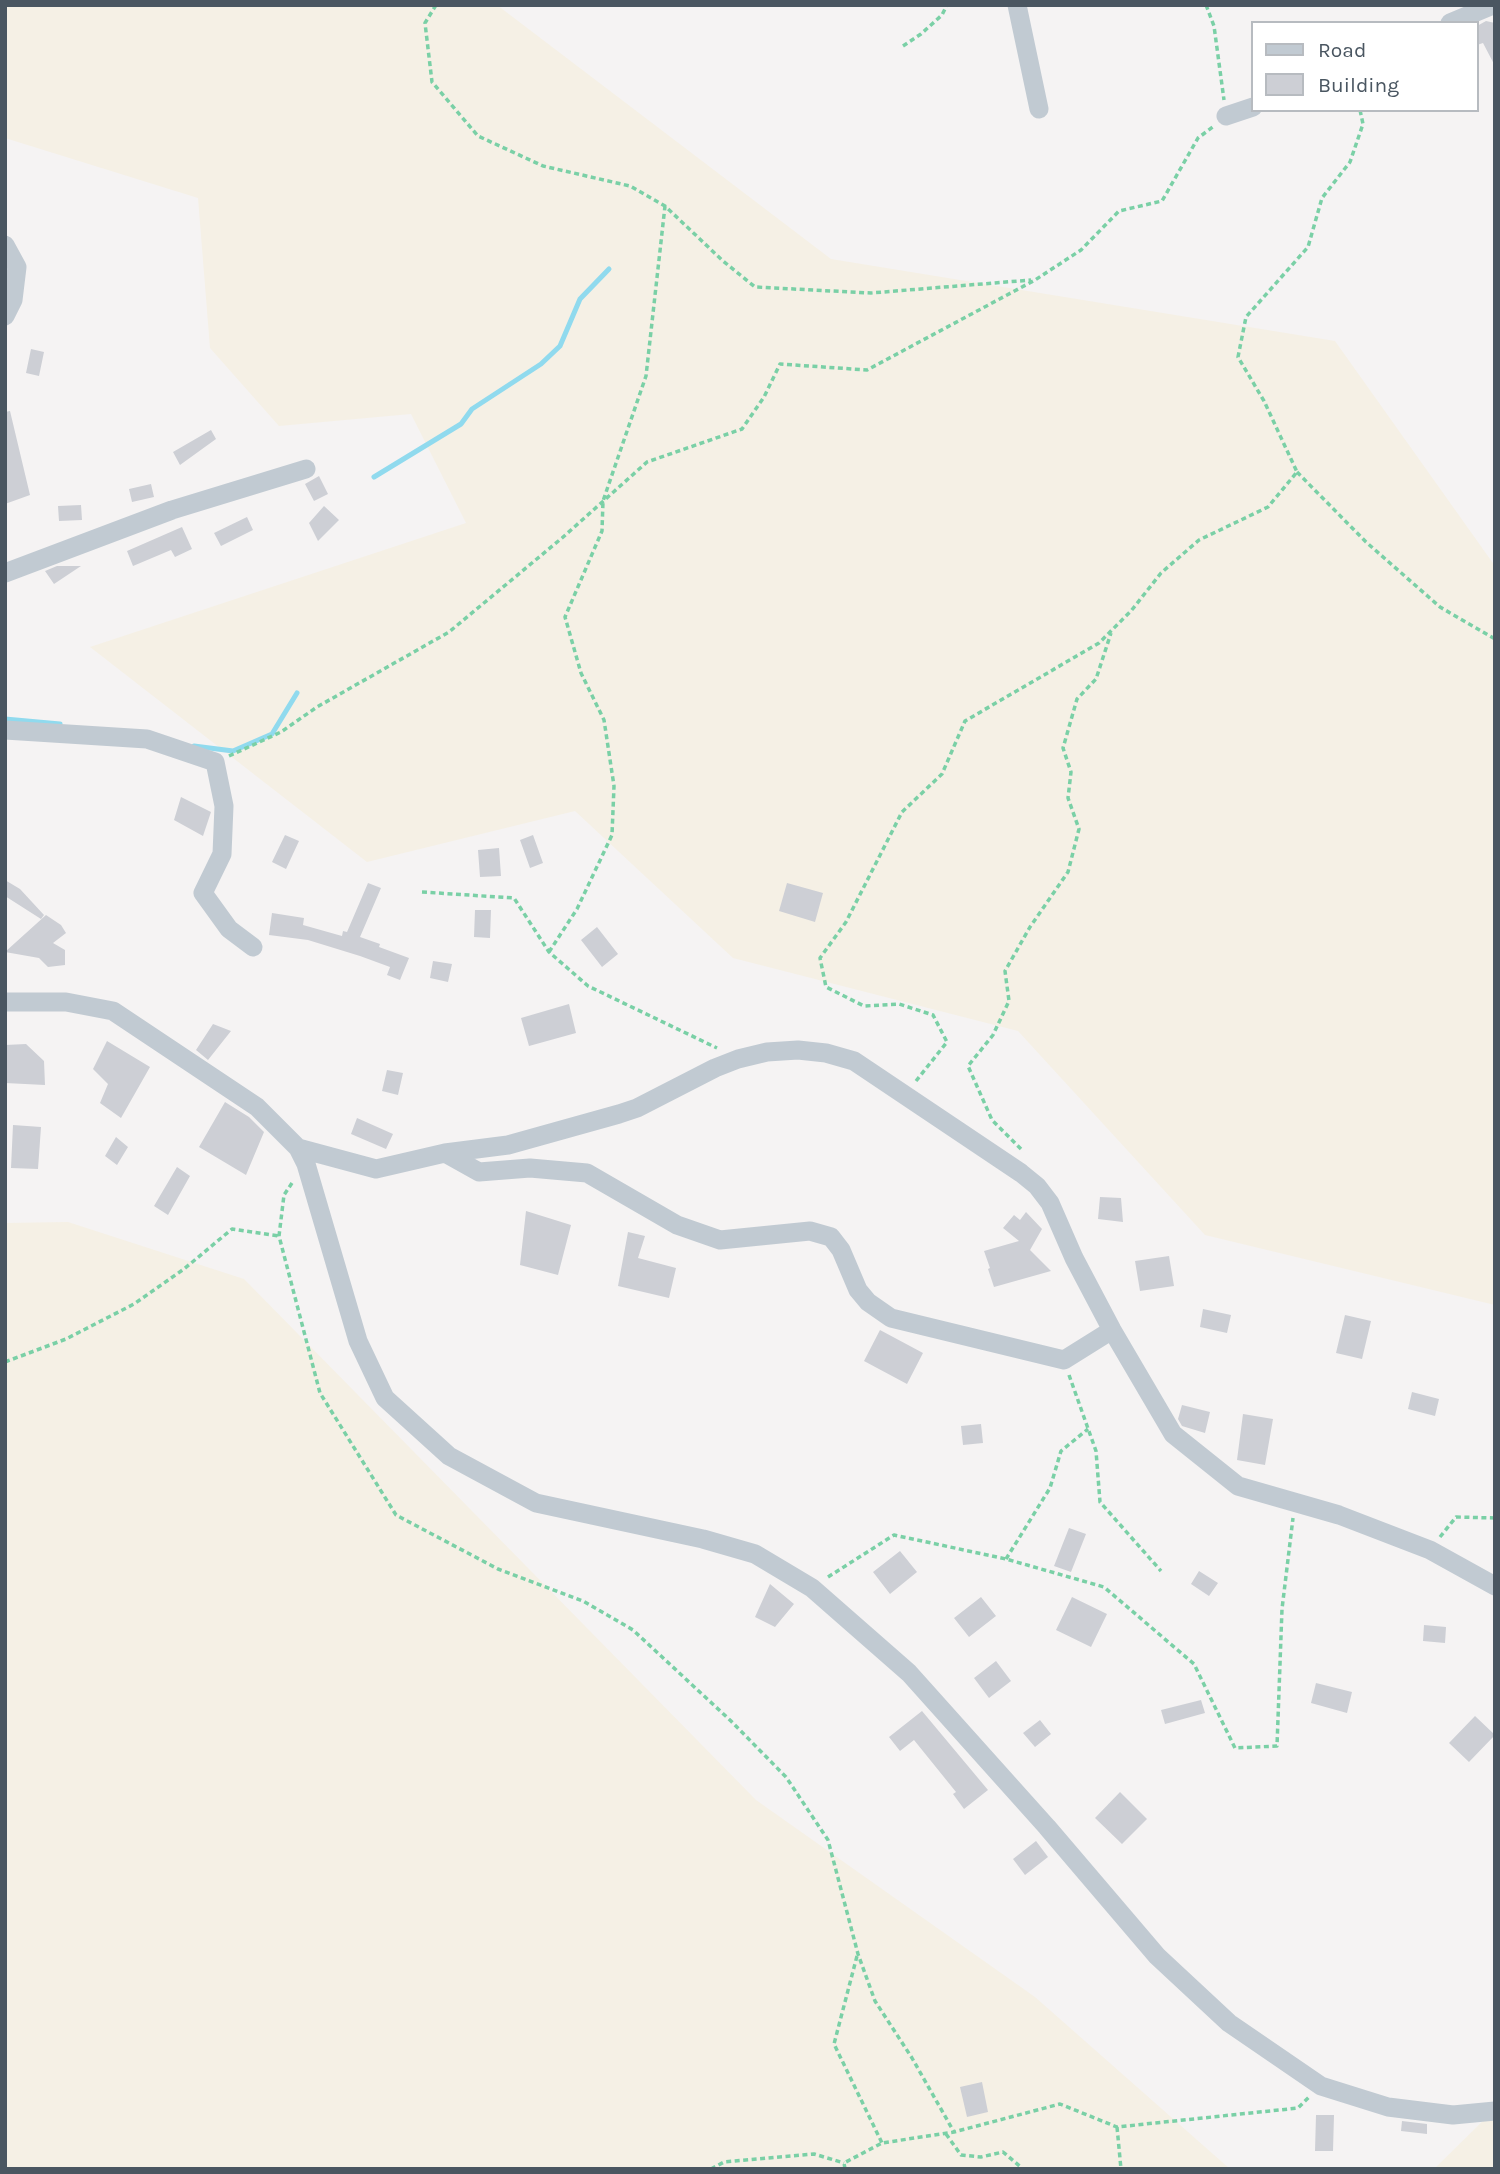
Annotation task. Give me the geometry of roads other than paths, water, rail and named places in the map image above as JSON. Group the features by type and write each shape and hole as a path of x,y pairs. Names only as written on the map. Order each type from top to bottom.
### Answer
{"street":[{"path":"1017,5 1039,109"},
{"path":"1455,21 1493,5"},
{"path":"1226,116 1252,107"},
{"path":"5,245 17,267 13,300 5,316"},
{"path":"5,573 172,510 306,469"},
{"path":"5,730 147,739 215,762 224,806 222,854 203,894 229,929 253,947"},
{"path":"5,1002 66,1002 113,1011 257,1107 302,1156 358,1341 385,1398 449,1456 536,1503 703,1539 755,1555 812,1588 909,1673 1157,1956 1229,2023 1321,2086 1388,2106 1453,2115 1495,2111"},
{"path":"302,1156 376,1169 445,1153 508,1145 619,1114 637,1108 738,1059 767,1052 798,1050 853,1061 1037,1186 1050,1203 1074,1258 1112,1330 1173,1434 1238,1486 1339,1515 1430,1550 1495,1586"},
{"path":"445,1153 479,1172 530,1168 587,1173 677,1225 720,1240 810,1231 831,1237 841,1250 858,1290 868,1302 891,1318 1064,1360 1112,1330"}],"waterway":[{"path":"374,477 461,424 472,409 541,364 560,346 580,299 609,269"},
{"path":"194,746 233,751 272,734 297,693"},
{"path":"5,719 60,724"}]}
